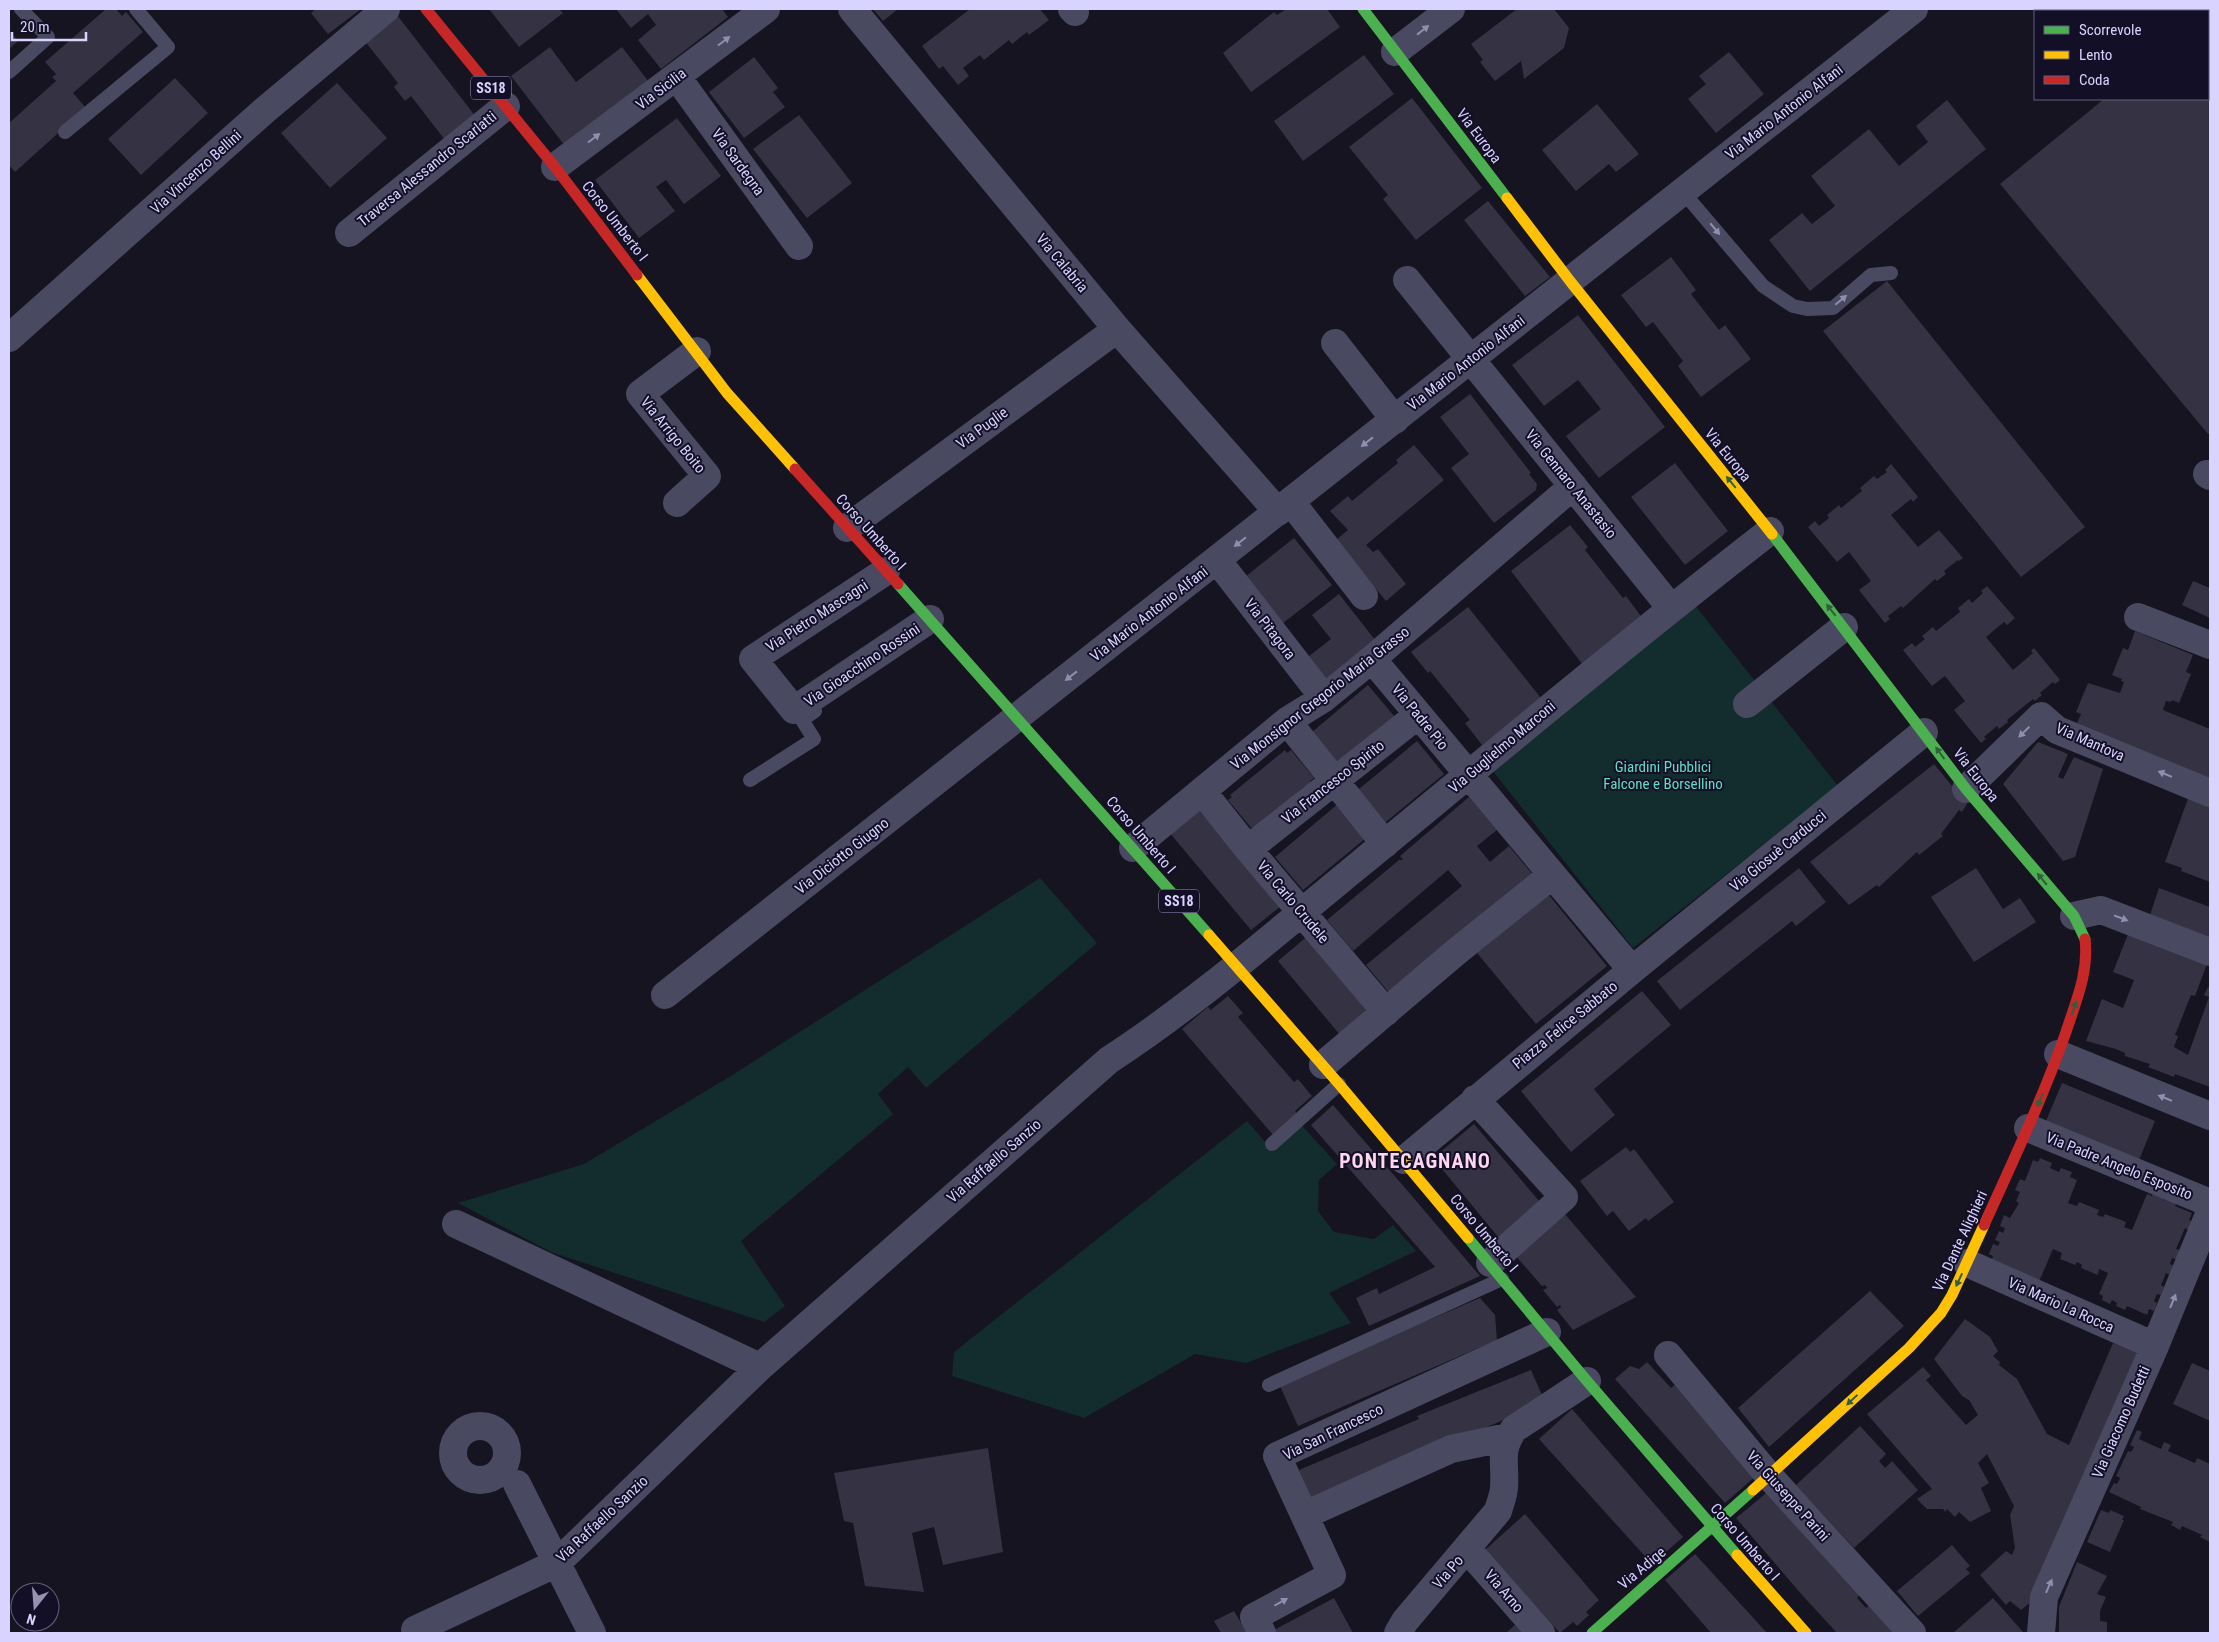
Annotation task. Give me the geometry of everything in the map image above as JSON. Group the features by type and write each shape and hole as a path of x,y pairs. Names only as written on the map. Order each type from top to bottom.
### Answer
{"main road":[{"name":"SS18","path":"426,9 555,167"},
{"name":"Via Europa","path":"1363,9 1570,281 1770,531 1966,789 2074,916"},
{"name":"Corso Umberto I","path":"555,167 697,351 727,393 1018,718 1331,1074 1587,1381 1806,1633"},
{"name":"Via Dante Alighieri","path":"1712,1526 1909,1348 1941,1312 1952,1295 2028,1128 2080,994 2086,966 2085,940 2074,916"},
{"name":"Via Adige","path":"1592,1633 1712,1526"}],"street":[{"name":"Via Vincenzo Bellini","path":"9,338 265,110 386,9"},
{"name":"Via Sicilia","path":"555,167 766,9"},
{"name":"Via Calabria","path":"852,9 1118,329 1285,507 1364,596"},
{"path":"1396,52 1451,9"},
{"name":"Via Mario Antonio Alfani","path":"1018,718 1914,9"},
{"name":"Via Sardegna","path":"676,77 799,246"},
{"name":"Traversa Alessandro Scarlatti","path":"348,233 506,106"},
{"name":"Via Gennaro Anastasio","path":"1407,280 1671,608"},
{"name":"Via Puglie","path":"846,528 1118,329"},
{"path":"1335,343 1395,420"},
{"name":"Via Arrigo Boito","path":"677,503 707,476 640,394 697,351"},
{"name":"Via Monsignor Gregorio Maria Grasso","path":"1133,848 1287,721 1324,698 1372,659 1572,486"},
{"name":"Via Guglielmo Marconi","path":"1236,965 1671,608 1770,531"},
{"name":"Via Pitagora","path":"1217,560 1324,698"},
{"name":"Via Pietro Mascagni","path":"794,710 753,659 886,571"},
{"path":"2138,617 2210,645"},
{"name":"Via Gioacchino Rossini","path":"794,710 930,620"},
{"path":"1747,704 1844,627"},
{"name":"Via Padre Pio","path":"1372,659 1468,775"},
{"name":"Via Francesco Spirito","path":"1248,849 1418,714"},
{"name":"Via Mantova","path":"1966,789 2041,716 2057,730 2210,793"},
{"name":"Via Diciotto Giugno","path":"665,995 1018,718"},
{"path":"1287,721 1384,844"},
{"name":"Via Giosuè Carducci","path":"1632,970 1924,732"},
{"name":"Piazza Felice Sabbato","path":"1404,1160 1632,970 1468,775"},
{"name":"Via Carlo Crudele","path":"1202,791 1248,849 1386,1012"},
{"path":"1331,1074 1386,1012 1552,875"},
{"path":"2074,916 2101,910 2210,952"},
{"name":"Via Raffaello Sanzio","path":"415,1630 557,1563 760,1367 1109,1060 1151,1032 1236,965"},
{"path":"2058,1054 2210,1116"},
{"path":"1475,1099 1564,1197 1496,1271"},
{"name":"Via Padre Angelo Esposito","path":"2028,1128 2210,1203"},
{"name":"Via Giacomo Budetti","path":"2041,1633 2044,1597 2155,1346 2210,1212"},
{"path":"456,1224 760,1367"},
{"name":"Via Mario La Rocca","path":"1967,1263 2155,1346"},
{"name":"Via San Francesco","path":"1262,1633 1254,1617 1332,1574 1277,1456 1547,1332"},
{"name":"Via Giuseppe Parini","path":"1668,1356 1769,1476 1912,1633"},
{"path":"1304,1515 1451,1450 1508,1437 1514,1429 1587,1381"},
{"path":"516,1484 502,1478 472,1478 458,1468 453,1451 455,1442 467,1429 485,1426 500,1435 507,1450 516,1484 592,1633"},
{"name":"Via Po","path":"1398,1633 1405,1621 1498,1511 1504,1489 1502,1461 1508,1437"},
{"path":"490,1478 503,1467 507,1450"},
{"name":"Via Arno","path":"1467,1549 1541,1633"}],"lane":[{"path":"9,72 48,38 21,9"},
{"path":"65,132 168,47 136,9"},
{"path":"1683,192 1764,286 1793,306 1807,310 1833,308 1871,275 1891,274"},
{"path":"750,780 814,739 802,720 859,681 858,668"},
{"path":"1272,1144 1331,1074"},
{"path":"1269,1385 1496,1271"}],"green space":[{"name":"Giardini Pubblici Falcone e Borsellino","path":"1694,604 1838,786 1633,948 1488,765"},
{"path":"1040,878 1097,943 926,1088 908,1067 878,1094 893,1114 741,1241 785,1306 764,1322 551,1252 458,1203 584,1164 734,1074"},
{"path":"1295,1118 1337,1164 1319,1180 1318,1211 1334,1232 1374,1239 1393,1225 1416,1251 1329,1293 1351,1323 1246,1363 1195,1354 1084,1418 952,1376 954,1352 1247,1121 1266,1143"}],"building":[{"path":"106,9 116,9 122,16 126,12 143,32 73,93 86,108 15,172 9,165 9,123 56,81 52,77 56,74 45,62"},
{"path":"316,9 361,9 328,34 311,13"},
{"path":"489,9 559,9 563,13 519,47"},
{"path":"616,9 722,9 728,17 661,69 638,40 656,25 648,14 631,28"},
{"path":"873,9 898,9 883,21"},
{"path":"970,9 1040,9 1049,20 1029,35 1027,32 1012,44 1009,40 984,60 980,55 963,68 969,76 958,85 943,66 939,69 922,46"},
{"path":"1286,9 1327,9 1340,27 1251,92 1223,53 1274,12 1277,15"},
{"path":"1517,9 1554,9 1569,28 1564,48 1524,79 1521,61 1495,81 1480,62 1483,60 1471,44"},
{"path":"2209,11 2210,432 2208,434 2000,184 2103,100 2209,100"},
{"path":"397,15 476,117 445,140 411,96 405,101 394,87 398,83 364,40"},
{"path":"9,30 18,41 9,49"},
{"path":"550,47 576,82 622,47 649,82 565,146 511,76"},
{"path":"1729,52 1764,94 1716,133 1688,99 1706,84 1699,76"},
{"path":"1364,55 1394,94 1303,161 1274,121"},
{"path":"754,57 778,88 773,92 785,107 744,138 709,92"},
{"path":"175,78 208,113 141,175 108,139"},
{"path":"337,83 387,138 330,188 281,133"},
{"path":"1412,98 1482,188 1416,240 1383,199 1388,195 1349,147"},
{"path":"1947,100 1986,149 1810,291 1769,240 1802,213 1812,224 1835,206 1811,176 1869,129 1899,166 1928,142 1916,126"},
{"path":"1597,104 1639,154 1616,172 1609,164 1576,191 1542,150"},
{"path":"799,115 852,183 807,218 753,149"},
{"path":"677,118 721,176 684,204 666,180 656,187 675,211 639,238 595,180"},
{"path":"1488,201 1550,277 1525,296 1464,220"},
{"path":"1671,257 1696,290 1691,294 1719,330 1725,325 1751,359 1701,397 1678,366 1683,361 1653,322 1646,327 1621,295"},
{"path":"1887,281 2085,527 2021,577 1823,331"},
{"path":"1578,315 1665,427 1599,478 1566,436 1601,409 1578,380 1544,406 1512,365"},
{"path":"1470,394 1531,473 1529,474 1537,484 1536,490 1494,523 1451,468 1469,454 1440,417"},
{"path":"1414,445 1444,480 1366,545 1373,552 1378,549 1406,584 1386,601 1336,540 1348,530 1330,511 1348,496 1352,501 1398,463 1396,460"},
{"path":"1675,463 1728,531 1685,565 1631,497"},
{"path":"1891,464 1918,497 1913,502 1911,499 1891,515 1918,547 1939,530 1963,558 1944,571 1946,574 1937,581 1935,579 1903,608 1901,606 1888,616 1890,619 1885,623 1859,590 1871,581 1849,552 1837,562 1808,527 1815,521 1819,526 1829,518 1827,515 1839,505 1841,508 1862,491 1860,488 1874,476 1877,479 1887,472 1885,470"},
{"path":"1570,525 1588,547 1585,550 1623,598 1626,596 1643,619 1583,665 1511,571"},
{"path":"1294,538 1332,585 1278,627 1241,580"},
{"path":"2193,581 2210,588 2210,618 2182,605"},
{"path":"1987,586 2015,618 2007,625 2004,622 1986,637 2013,670 2033,653 2031,651 2034,648 2060,680 2055,684 2053,682 2040,693 2042,695 2035,701 2033,699 1999,729 1997,726 1984,737 1986,739 1981,743 1954,710 1965,701 1945,676 1932,686 1903,650 1912,643 1915,647 1925,639 1922,636 1933,627 1936,631 1960,612 1958,608 1969,599 1972,603 1983,593 1981,591"},
{"path":"1339,594 1379,645 1325,687 1304,660 1331,639 1312,615"},
{"path":"1468,607 1541,698 1482,745 1465,723 1470,720 1430,671 1428,673 1411,652"},
{"path":"2135,631 2193,655 2186,672 2191,674 2179,703 2172,700 2171,702 2166,701 2163,710 2210,729 2210,784 2075,728 2081,714 2076,712 2088,683 2120,693 2124,682 2121,681 2122,679 2112,675 2123,648 2128,650"},
{"path":"1368,685 1395,717 1333,769 1306,737"},
{"path":"1417,741 1444,774 1381,826 1353,794"},
{"path":"2038,742 2068,754 2058,777 2063,779 2074,757 2103,769 2075,857 2063,861 2003,784"},
{"path":"1285,750 1287,753 1291,750 1314,778 1307,787 1305,786 1253,830 1228,800 1232,797 1230,795"},
{"path":"1934,764 1967,804 1962,812 1959,810 1941,834 1943,836 1919,855 1917,852 1879,887 1877,885 1849,905 1810,862"},
{"path":"2189,796 2210,804 2210,882 2181,871 2182,868 2165,862"},
{"path":"1469,797 1497,830 1477,846 1490,862 1509,846 1534,876 1391,995 1366,965 1462,886 1448,870 1353,951 1327,920 1399,860 1403,860 1400,856"},
{"path":"1203,803 1286,902 1251,930 1169,832"},
{"path":"1339,803 1367,837 1303,890 1275,857"},
{"path":"1799,868 1826,902 1796,926 1792,921 1680,1010 1657,981"},
{"path":"1976,868 2003,909 2020,898 2036,922 1974,962 1931,897"},
{"path":"2159,888 2210,907 2210,944 2148,921"},
{"path":"1548,894 1607,966 1536,1024 1477,953"},
{"path":"2130,929 2208,961 2195,996 2191,995 2175,1035 2178,1036 2174,1047 2188,1055 2209,997 2204,995 2208,987 2210,988 2210,1087 2175,1074 2174,1077 2148,1067 2150,1064 2125,1056 2125,1053 2116,1049 2086,1041 2102,999 2123,1008 2134,980 2113,972"},
{"path":"1310,934 1373,1009 1341,1036 1278,961"},
{"path":"1642,991 1671,1025 1594,1089 1615,1115 1571,1152 1521,1091"},
{"path":"1228,996 1243,1013 1238,1017 1294,1082 1298,1079 1312,1096 1295,1111 1297,1114 1273,1135 1182,1029 1208,1007 1211,1010"},
{"path":"2062,1083 2155,1121 2139,1160 2046,1121"},
{"path":"1333,1105 1480,1276 1369,1326 1356,1298 1377,1288 1379,1294 1435,1267 1311,1125"},
{"path":"1474,1124 1545,1208 1503,1243 1433,1158"},
{"path":"1626,1147 1630,1152 1634,1149 1674,1202 1648,1221 1646,1218 1629,1231 1613,1211 1607,1216 1580,1181"},
{"path":"2040,1158 2052,1163 2050,1168 2059,1172 2061,1168 2072,1172 2070,1177 2077,1180 2068,1203 2077,1206 2079,1202 2099,1210 2097,1215 2103,1217 2105,1214 2126,1222 2124,1227 2132,1230 2147,1194 2152,1196 2153,1193 2164,1197 2164,1201 2166,1197 2177,1202 2175,1206 2192,1213 2189,1220 2192,1221 2188,1230 2185,1228 2176,1249 2181,1250 2177,1260 2172,1258 2170,1264 2174,1266 2170,1275 2166,1273 2161,1285 2164,1287 2161,1295 2157,1294 2154,1301 2157,1303 2154,1311 2149,1309 2147,1315 2127,1306 2125,1310 2116,1306 2117,1303 2112,1300 2110,1304 2102,1300 2103,1296 2099,1294 2108,1273 2099,1269 2098,1275 2081,1268 2082,1265 2077,1262 2075,1265 2060,1259 2062,1253 2053,1249 2038,1284 1990,1264 1993,1256 1989,1254 1993,1244 1998,1246 2000,1242 1995,1240 1999,1231 2003,1233 2005,1228 2000,1226 2004,1215 2010,1218 2019,1203 2016,1201 2020,1192 2015,1190 2020,1179 2025,1181 2033,1160 2038,1162"},
{"path":"1564,1213 1636,1297 1573,1330 1557,1310 1561,1307 1560,1305 1557,1307 1543,1290 1547,1288 1545,1285 1542,1286 1515,1255"},
{"path":"1870,1291 1904,1326 1769,1447 1738,1408"},
{"path":"1480,1298 1495,1315 1497,1340 1298,1426 1279,1384"},
{"path":"1965,1319 1990,1337 1998,1351 1993,1356 2000,1362 1999,1365 2017,1379 2047,1434 2069,1445 2113,1343 2144,1356 2037,1597 2021,1610 2010,1601 2006,1605 1980,1575 2006,1551 2012,1555 2015,1548 2010,1515 2014,1506 1987,1454 1978,1463 1989,1483 1981,1488 1991,1511 1970,1522 1959,1512 1955,1517 1947,1509 1945,1512 1943,1509 1927,1509 1917,1499 1932,1489 1867,1414 1923,1367 1931,1376 1926,1380 1966,1425 1978,1415 1969,1400 1962,1396 1934,1359"},
{"path":"1647,1362 1671,1388 1677,1383 1758,1474 1725,1503 1615,1379 1630,1366 1639,1369"},
{"path":"2192,1363 2210,1371 2210,1421 2173,1404"},
{"path":"1531,1370 1545,1402 1313,1502 1299,1470 1419,1419 1417,1416"},
{"path":"1572,1409 1683,1537 1652,1564 1539,1439"},
{"path":"1860,1426 1886,1454 1879,1461 1885,1468 1892,1461 1918,1490 1854,1548 1796,1485"},
{"path":"2137,1430 2142,1432 2139,1439 2161,1449 2164,1442 2171,1445 2168,1451 2195,1463 2197,1458 2210,1464 2210,1542 2200,1537 2202,1535 2182,1526 2180,1530 2171,1525 2173,1522 2140,1509 2141,1507 2109,1492 2114,1483 2117,1484 2120,1478 2116,1476 2128,1451 2131,1452 2134,1447 2130,1445"},
{"path":"988,1448 1003,1552 943,1565 934,1527 912,1533 924,1592 865,1586 853,1523 844,1521 834,1473"},
{"path":"1770,1490 1860,1594 1857,1598 1866,1608 1873,1602 1902,1633 1837,1633 1736,1518"},
{"path":"2101,1510 2109,1513 2110,1510 2124,1516 2110,1552 2087,1542"},
{"path":"1525,1514 1599,1600 1586,1612 1589,1615 1577,1626 1573,1622 1560,1633 1485,1550"},
{"path":"1952,1545 1970,1566 1966,1569 1970,1573 1918,1616 1897,1591"},
{"path":"1695,1554 1767,1633 1711,1633 1665,1580"},
{"path":"2077,1562 2107,1576 2097,1594 2106,1597 2100,1611 2100,1621 2107,1622 2107,1633 2059,1633 2059,1607"},
{"path":"1334,1598 1353,1633 1276,1633 1274,1630"},
{"path":"1993,1598 2024,1633 1953,1633"},
{"path":"1234,1611 1241,1623 1246,1621 1253,1633 1221,1633 1214,1621"},
{"path":"1517,1623 1526,1633 1506,1633"}],"traffic: fast":[{"path":"1363,9 1507,198"},
{"path":"1772,534 1966,789 2074,916 2085,939"},
{"path":"898,584 1209,935"},
{"path":"1468,1238 1587,1381 1737,1555"},
{"path":"1592,1633 1753,1490"}],"traffic: slow":[{"path":"1507,198 1570,281 1772,534"},
{"path":"637,275 727,393 795,469"},
{"path":"1209,935 1339,1084 1468,1238"},
{"path":"1753,1490 1909,1348 1941,1313 1952,1295 1984,1225"},
{"path":"1737,1555 1806,1633"}],"traffic: jam":[{"path":"426,9 555,167 637,275"},
{"path":"795,469 898,584"},
{"path":"1984,1225 2038,1105 2066,1032 2083,975 2086,951 2085,939"}],"district":[{"name":"PONTECAGNANO","path":"1415,1161"}]}
